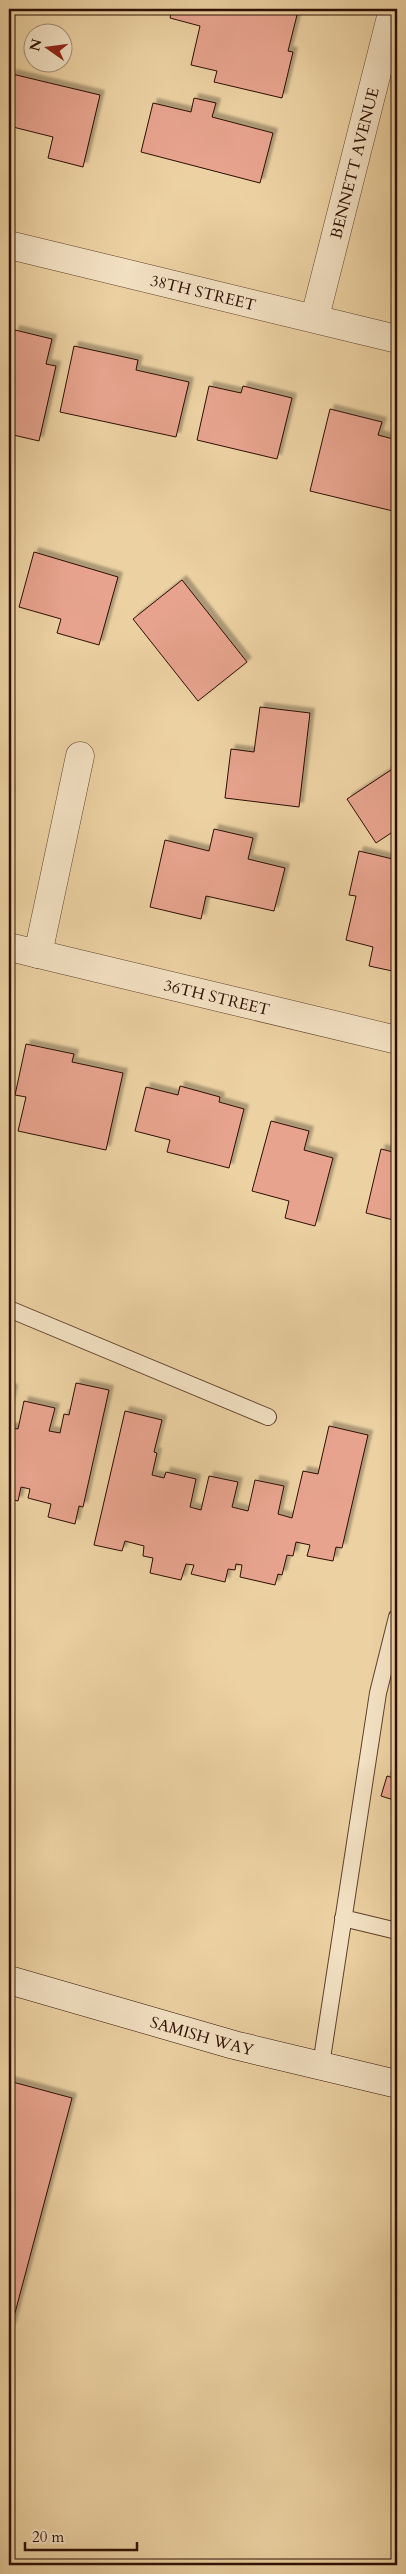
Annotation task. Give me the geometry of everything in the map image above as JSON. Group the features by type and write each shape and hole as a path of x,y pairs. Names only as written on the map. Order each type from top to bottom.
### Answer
{"street":[{"name":"BENNETT AVENUE","path":"315,317 393,9"},
{"name":"38TH STREET","path":"9,245 315,317 397,339"},
{"path":"38,954 80,756"},
{"name":"36TH STREET","path":"9,947 397,1040"},
{"name":"SAMISH WAY","path":"9,1980 234,2045 397,2084"}],"lane":[{"path":"9,1309 268,1417"},
{"path":"321,2066 378,1693 397,1617"},
{"path":"343,1918 397,1931"}],"building":[{"path":"172,9 272,9 297,15 288,51 293,52 282,98 214,82 217,71 191,65 200,26 170,18"},
{"path":"12,74 100,95 83,167 48,158 53,137 9,126 9,85"},
{"path":"194,98 216,103 212,117 273,133 260,183 141,152 153,103 191,112"},
{"path":"15,330 52,339 46,364 56,366 39,441 9,434 9,352"},
{"path":"74,346 138,360 136,370 189,382 176,437 60,412"},
{"path":"209,386 241,393 243,386 292,398 277,459 197,440"},
{"path":"330,409 382,422 378,435 397,440 397,512 310,491"},
{"path":"34,552 118,577 99,645 57,633 61,619 19,607"},
{"path":"182,580 247,662 198,701 133,619"},
{"path":"260,707 310,713 299,807 225,798 231,749 254,752"},
{"path":"397,766 397,829 376,843 347,799"},
{"path":"214,829 253,838 248,859 285,868 274,911 206,896 201,919 150,907 165,840 209,851"},
{"path":"359,851 397,860 397,972 369,966 373,947 346,940 356,896 349,895"},
{"path":"26,1044 74,1054 72,1062 123,1073 106,1150 18,1131 26,1097 15,1095"},
{"path":"180,1086 220,1097 219,1102 244,1109 229,1168 167,1152 170,1140 135,1131 146,1087 178,1095"},
{"path":"271,1121 309,1131 304,1150 333,1158 315,1226 285,1218 289,1201 252,1191"},
{"path":"381,1149 397,1153 397,1221 366,1213"},
{"path":"76,1383 109,1390 83,1507 79,1506 75,1524 48,1517 51,1504 28,1498 30,1489 21,1487 18,1501 9,1499 9,1427 18,1429 24,1401 55,1408 49,1431 60,1433 64,1414 69,1415"},
{"path":"9,1388 13,1389 9,1409"},
{"path":"125,1411 162,1420 154,1452 157,1453 152,1475 164,1478 166,1472 196,1479 190,1507 201,1510 209,1476 238,1482 232,1507 248,1511 255,1480 284,1486 278,1514 292,1518 303,1471 318,1474 329,1426 368,1435 342,1548 336,1547 333,1561 307,1556 310,1545 296,1542 293,1556 287,1555 282,1575 278,1574 275,1585 240,1577 242,1565 236,1564 235,1570 228,1569 225,1582 191,1574 194,1565 186,1564 181,1580 150,1573 153,1558 143,1556 144,1546 125,1541 122,1551 94,1545"},
{"path":"387,1776 397,1779 397,1801 381,1796"},
{"path":"9,2081 72,2098 11,2328 9,2327"}]}
